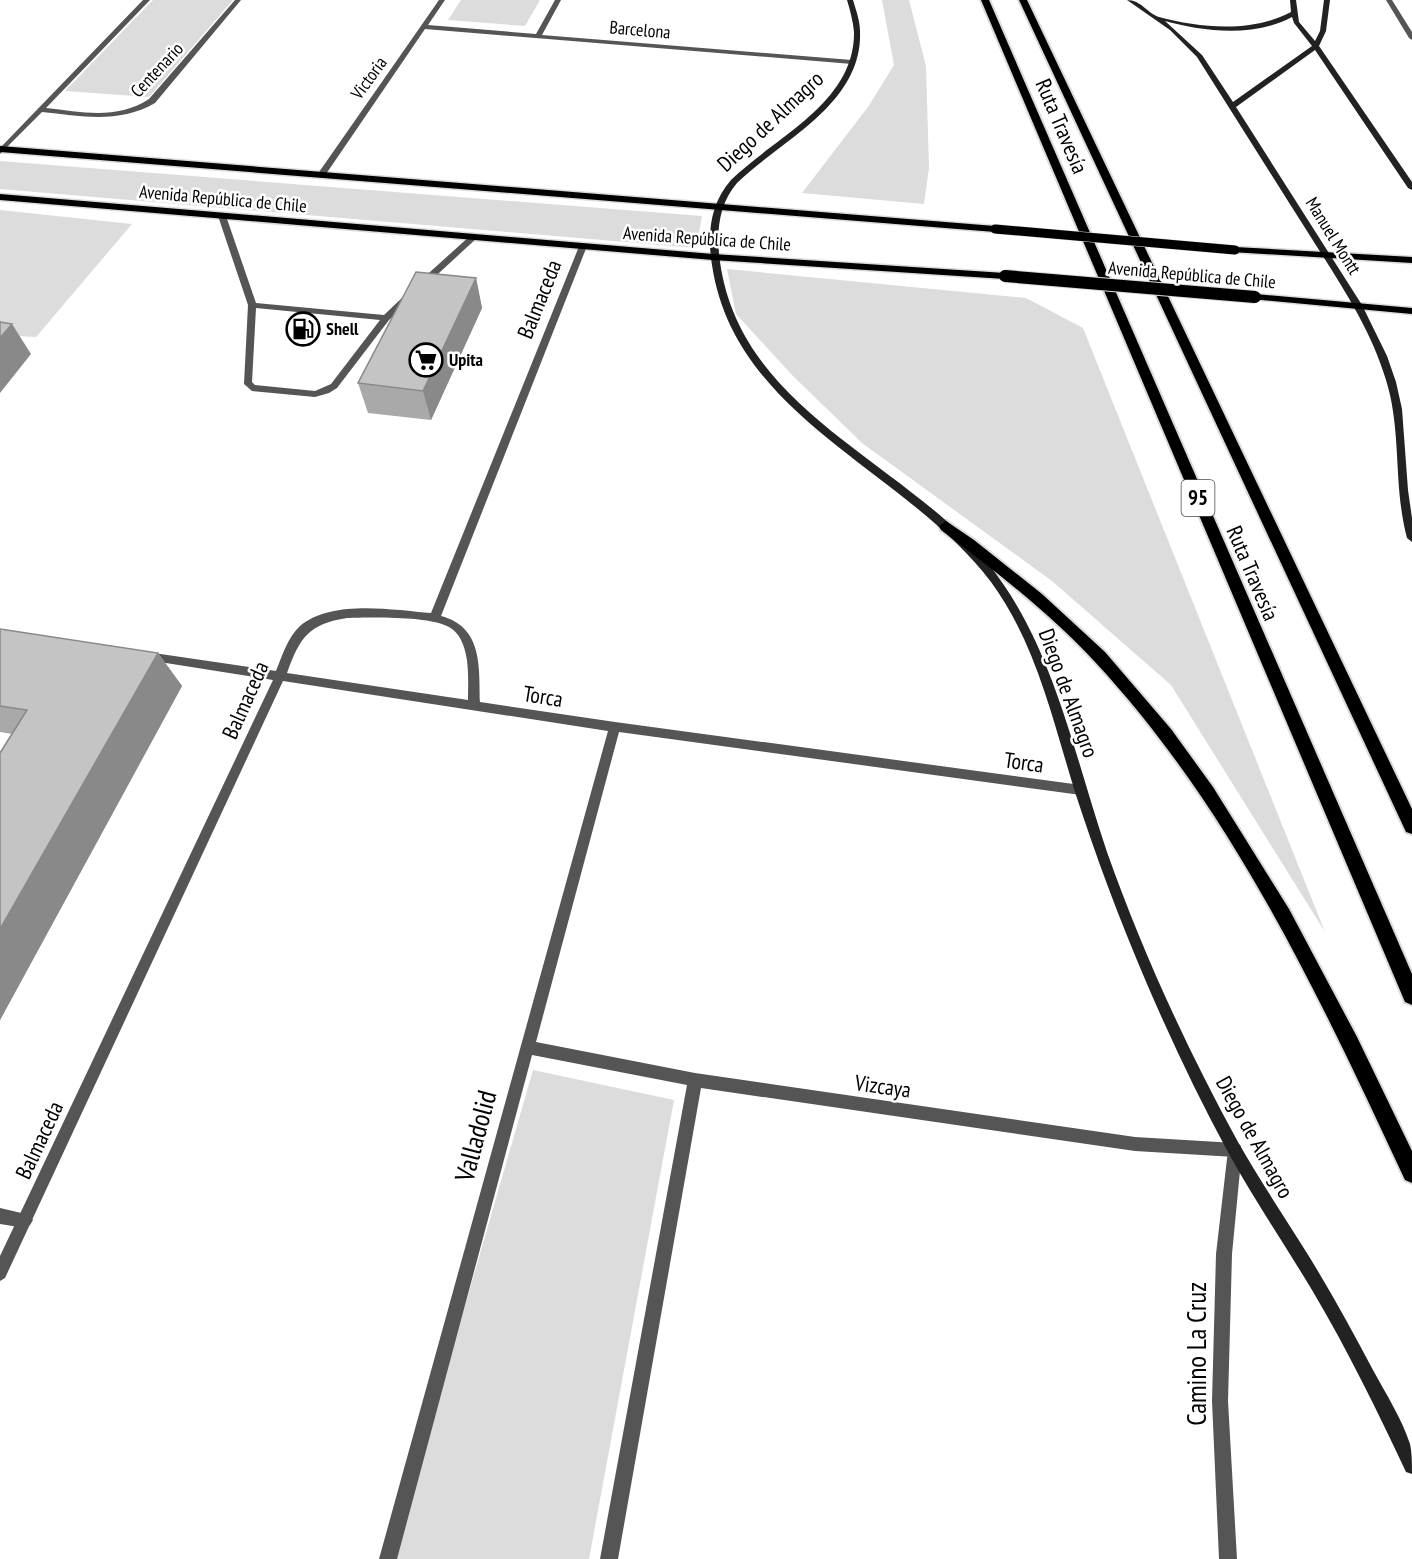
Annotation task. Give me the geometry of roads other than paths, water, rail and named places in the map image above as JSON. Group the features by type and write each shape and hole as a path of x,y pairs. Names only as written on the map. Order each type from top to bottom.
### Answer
{"highway":[{"name":"Ruta Travesía","path":"985,0 1412,996"},
{"name":"Ruta Travesía","path":"1023,0 1412,827"},
{"path":"946,526 1022,584 1082,639 1126,687 1189,766 1238,838 1285,920 1351,1044 1412,1173"}],"main road":[{"name":"Diego de Almagro","path":"850,0 857,34 852,62 836,93 805,122 736,177 718,207 713,257 724,303 749,351 774,382 817,423 946,526 990,574 1008,601 1029,638 1045,678 1105,865 1137,946 1185,1053 1234,1150 1327,1302 1412,1466"},
{"name":"Manuel Montt","path":"1130,0 1172,29 1200,56 1324,256 1358,305 1380,352 1393,388 1397,408 1401,490 1412,538"},
{"path":"1293,0 1296,22 1316,46 1412,188"},
{"path":"1232,106 1316,46 1323,31 1327,0"},
{"path":"1153,15 1181,23 1223,28 1274,22 1294,13"},
{"name":"Avenida República de Chile","path":"1,150 1235,249 1412,261"},
{"name":"Avenida República de Chile","path":"0,197 713,257 1005,276 1412,311"}],"street":[{"path":"1,150 147,0"},
{"name":"Centenario","path":"40,110 108,116 140,111 153,101 238,0"},
{"name":"Victoria","path":"321,175 442,0"},
{"path":"538,36 558,0"},
{"path":"1389,0 1412,38"},
{"name":"Barcelona","path":"425,27 852,62"},
{"path":"222,216 252,305 248,382 252,388 315,394 334,386 386,318 474,237"},
{"name":"Balmaceda","path":"0,1274 280,676 292,644 304,628 330,616 364,612 435,618 583,246"},
{"path":"252,305 386,318"},
{"path":"435,618 453,624 466,636 472,662 474,705"},
{"name":"Torca","path":"140,655 615,727 1081,790"},
{"name":"Valladolid","path":"388,1559 615,727"},
{"name":"Vizcaya","path":"527,1047 695,1080 1135,1144 1234,1150"},
{"path":"609,1559 695,1080"},
{"name":"Camino La Cruz","path":"1228,1559 1220,1401 1224,1254 1234,1150"},
{"path":"0,1216 25,1220"}],"place":[{"name":"Shell","path":"303,329"},
{"name":"Upita","path":"426,360"}]}
